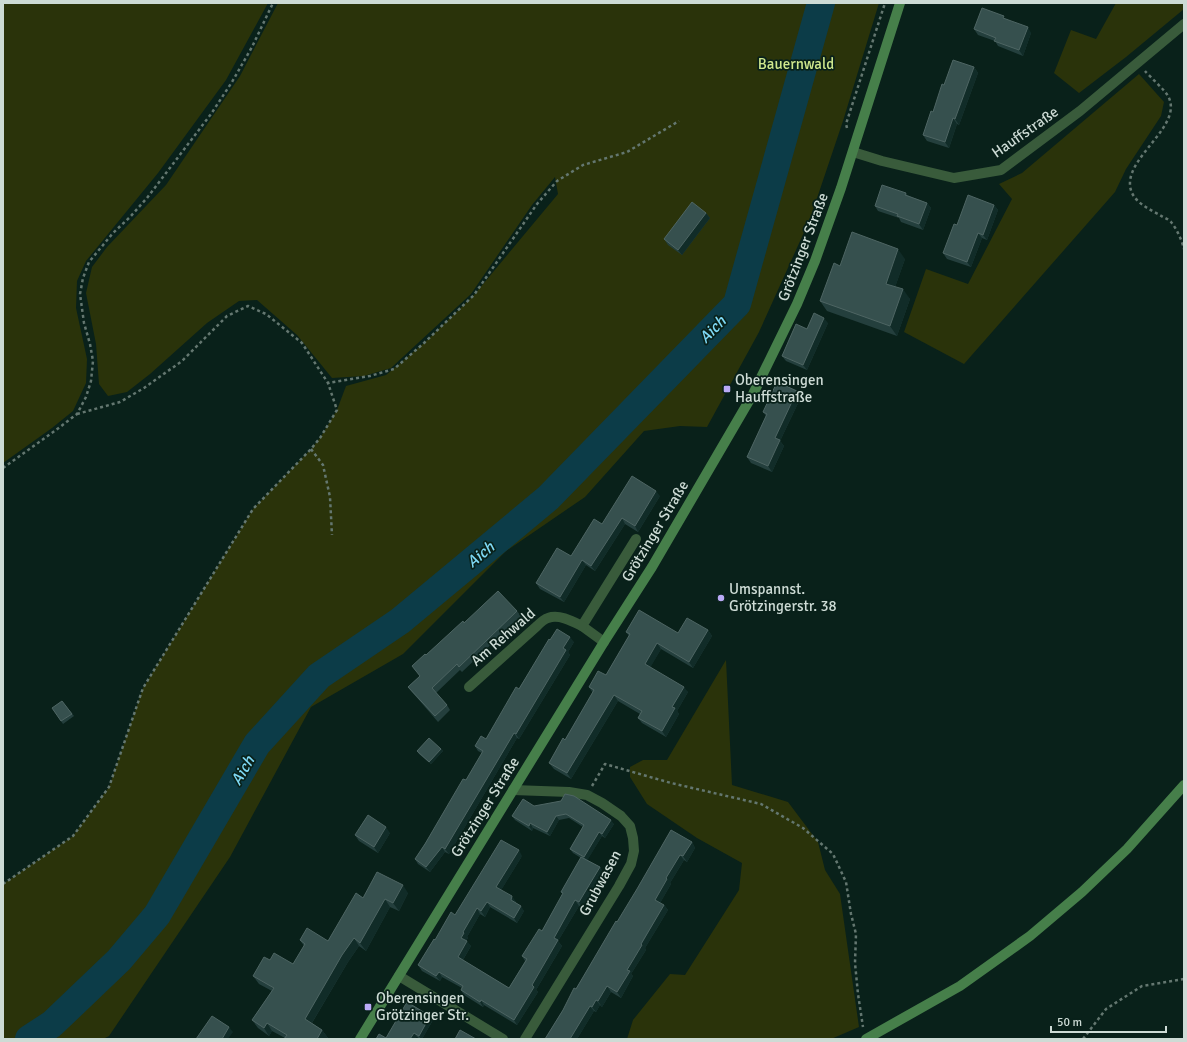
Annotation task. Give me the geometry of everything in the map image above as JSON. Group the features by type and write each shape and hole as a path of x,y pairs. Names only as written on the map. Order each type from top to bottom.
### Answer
{"main road":[{"name":"Grötzinger Straße","path":"360,1039 604,642 652,567 713,464 774,354 797,304 814,261 853,152 900,3"},
{"path":"865,1035 960,986 1030,936 1082,892 1127,849 1184,785"}],"street":[{"name":"Hauffstraße","path":"853,152 882,161 954,178 1001,170 1080,111 1184,24"},
{"path":"582,626 636,539"},
{"name":"Am Rehwald","path":"469,687 537,626 548,618 558,617 570,620 582,626 604,642"},
{"name":"Grubwasen","path":"513,790 569,792 587,795 621,816 630,826 634,851 631,864 619,886 525,1039"},
{"path":"399,976 503,1039"}],"path":[{"path":"77,414 86,397 91,381 93,361 84,323 80,294 83,278 90,262 113,233 147,198 211,114 232,82 252,47 273,3"},
{"path":"1137,64 1168,95 1170,113 1167,122 1137,163 1131,175 1130,184 1132,193 1138,202 1171,222 1182,241 1184,249"},
{"path":"328,383 370,376 394,369 424,343 474,295 537,204 558,181 583,165 627,152 679,121"},
{"path":"3,468 77,414 120,402 144,388 182,361 227,316 248,306 266,314 302,343 328,383 337,410 320,438 311,449 253,509 143,688 109,787 73,836 3,884"},
{"path":"311,449 323,465 330,497 332,535"},
{"path":"587,795 605,764 671,783 761,804 803,828 833,854 846,882 856,934 855,963 858,994 865,1035"},
{"path":"1083,1039 1106,1009 1142,986 1184,979"}],"green space":[{"path":"3,3 268,3 226,80 158,173 86,261 77,281 76,308 87,359 86,383 73,411 3,463"},
{"name":"Bauernwald","path":"278,3 879,3 843,121 810,219 759,332 707,427 680,426 644,431 585,497 506,551 403,654 311,707 230,857 109,1036 103,1039 3,1039 3,884 73,836 109,787 143,688 253,509 320,438 337,410 346,386 386,375 424,343 474,295 558,194 555,177 532,205 471,294 391,368 364,376 332,378 297,335 257,300 239,301 207,323 150,374 127,392 108,396 99,384 96,344 86,293 92,267 107,247 166,185 240,76"},
{"path":"1116,3 1184,3 1184,9 1126,57 1079,93 1054,73 1071,30 1096,39"},
{"path":"1139,74 1164,102 1161,116 1126,169 1115,192 964,364 904,332 926,269 968,284 1012,199 999,184 1022,173"},
{"path":"726,660 732,785 788,802 818,842 825,870 840,894 859,1027 831,1039 627,1039 633,1020 670,974 685,975 739,890 742,863 697,838 647,804 630,777 630,767 643,760 667,760"}],"building":[{"path":"982,8 1004,16 1003,18 1028,27 1019,50 994,41 996,38 974,29"},
{"path":"953,60 974,67 945,142 923,135 931,111 933,112 942,84 944,85"},
{"path":"882,185 906,193 905,195 927,203 919,224 897,216 898,214 875,206"},
{"path":"968,195 994,205 983,235 978,233 967,262 943,253 954,224 957,225"},
{"path":"692,202 706,213 678,250 664,239"},
{"path":"852,232 898,249 886,284 903,289 890,326 820,301 834,263 840,266"},
{"path":"814,313 824,318 803,365 782,356 796,324 807,329"},
{"path":"777,382 797,391 775,438 780,440 768,466 747,457 767,414 763,412"},
{"path":"632,476 656,491 635,526 622,518 591,566 582,560 560,597 536,583 557,548 571,556 594,519 602,524"},
{"path":"498,591 517,611 459,667 457,664 432,688 447,705 435,716 408,687 420,676 412,666 463,621 464,623"},
{"path":"639,610 678,633 687,618 708,630 689,662 657,643 645,664 684,687 672,707 675,708 662,731 638,718 642,711 614,695 567,773 549,763 563,738 565,740 594,690 589,687 598,671 606,675 630,634 626,632"},
{"path":"557,629 570,637 563,648 566,650 516,734 514,733 445,849 442,847 426,867 415,859 463,779 466,780 483,751 475,746 481,736 486,739 516,687 519,689 549,639 550,640"},
{"path":"62,701 72,714 61,721 52,708"},
{"path":"429,738 441,749 429,762 417,751"},
{"path":"565,794 574,796 611,820 602,834 599,832 584,857 570,849 584,825 566,814 556,816 547,832 530,823 529,826 512,816 523,799 534,806 561,801"},
{"path":"368,815 386,827 374,847 355,835"},
{"path":"671,830 692,842 683,856 680,855 655,900 664,905 627,970 630,971 617,992 607,986 598,1001 596,1000 592,1007 590,1006 570,1039 545,1039 563,1010 574,988 576,989"},
{"path":"501,840 519,850 496,887 512,896 511,900 521,906 514,918 487,902 481,911 477,908 463,932 464,933 461,938 467,941 458,957 509,988 527,959 522,956 539,929 542,931 563,893 561,892 581,857 600,867 579,902 575,900 554,938 558,940 532,985 534,987 514,1020 461,990 463,986 439,972 436,976 418,965 434,939 435,940 451,912 455,915"},
{"path":"377,872 403,885 393,903 385,899 360,943 354,938 342,955 305,1019 322,1030 317,1039 284,1039 287,1035 267,1023 264,1028 252,1020 274,988 253,976 264,957 270,960 274,953 293,964 305,944 300,940 307,928 328,941 356,893 363,898"},
{"path":"407,1002 430,1016 419,1036 414,1033 410,1039 376,1039 379,1034 386,1038"},
{"path":"212,1016 229,1027 222,1039 196,1039"},
{"path":"460,1030 476,1039 455,1039"}],"waterway":[{"name":"Aich","path":"29,1039 52,1024 119,960 157,915 257,744 319,676 400,621 548,498 737,304 821,3"}],"place":[{"name":"Oberensingen Hauffstraße","path":"727,389"},
{"name":"Umspannst. Grötzingerstr. 38","path":"721,598"},
{"name":"Oberensingen Grötzinger Str.","path":"368,1007"}]}
